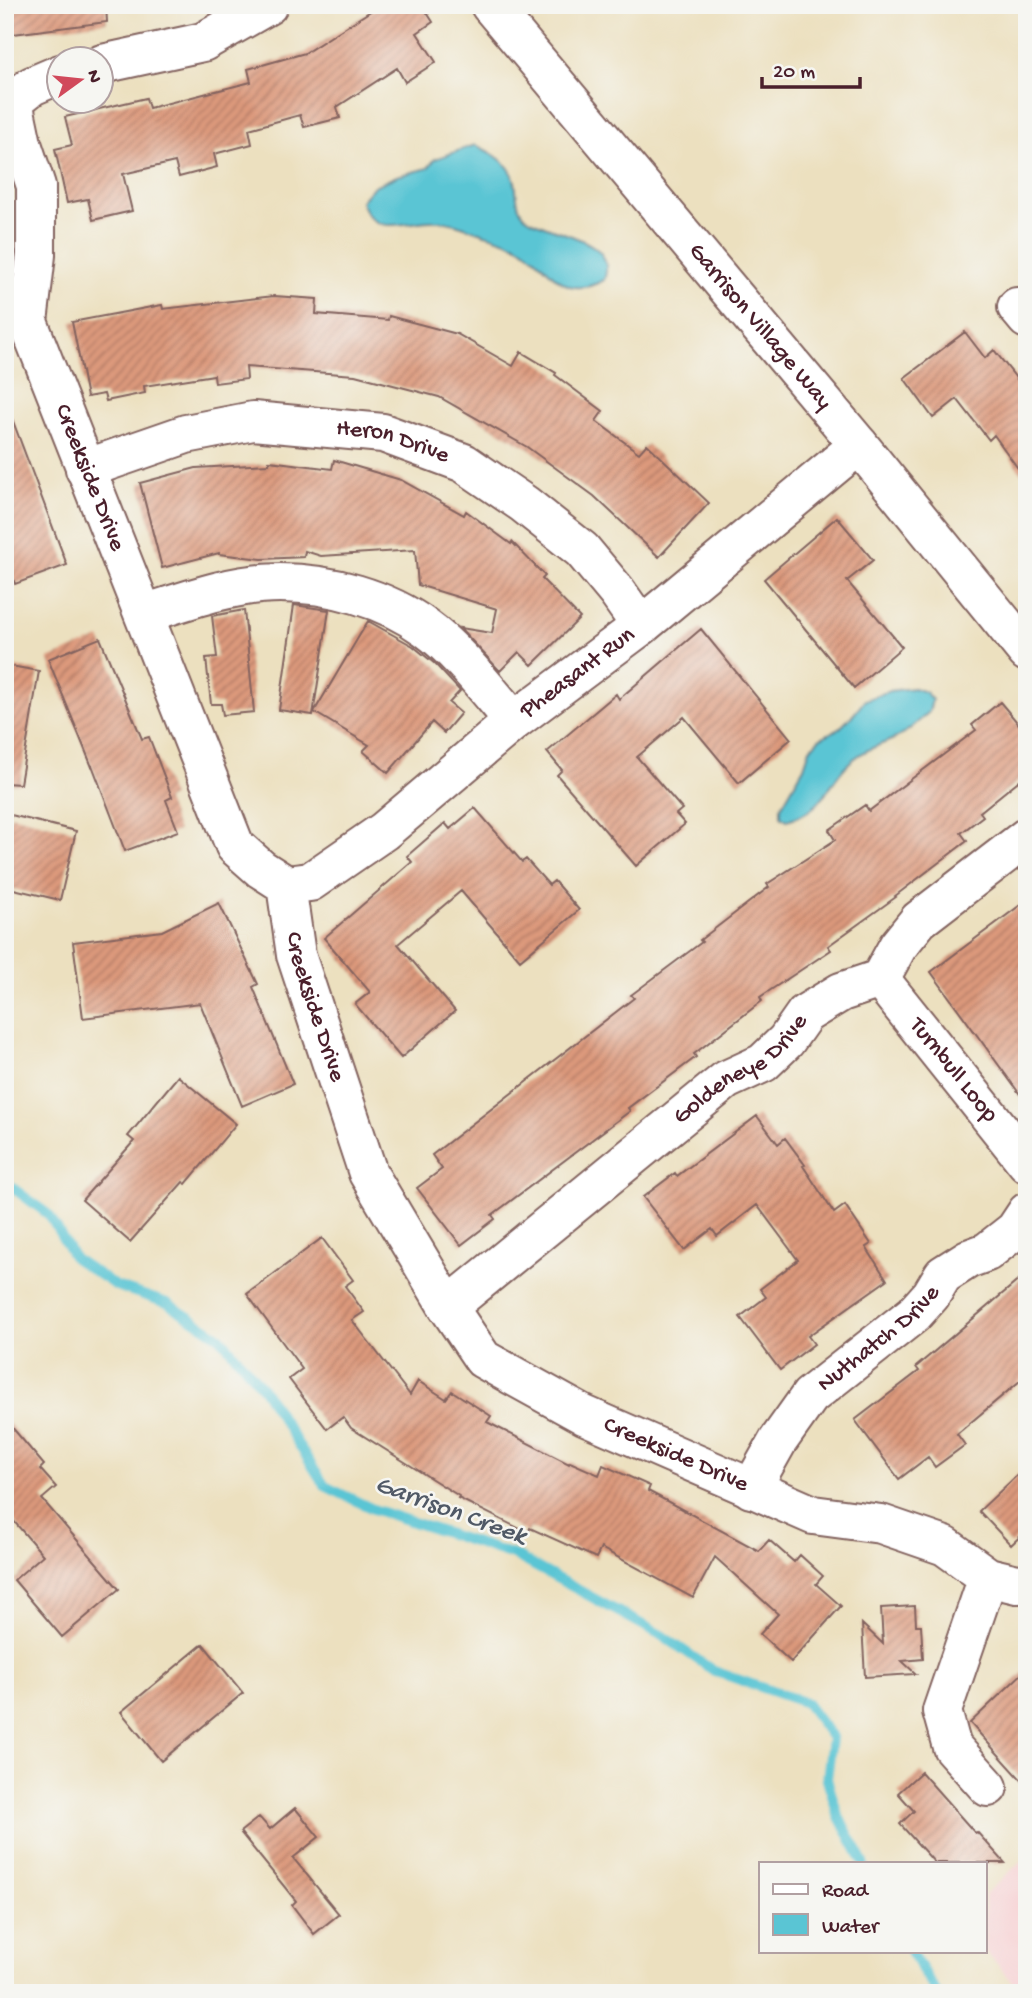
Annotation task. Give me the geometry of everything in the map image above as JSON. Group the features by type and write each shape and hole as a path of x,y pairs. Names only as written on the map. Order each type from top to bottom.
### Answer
{"street":[{"path":"116,61 203,42 268,5"},
{"name":"Garrison Village Way","path":"490,5 859,445 1021,633"},
{"path":"9,99 46,80"},
{"name":"Creekside Drive","path":"9,99 36,187 36,255 29,322 235,846 261,869 286,885 296,955 368,1173 448,1307 483,1359 584,1415 813,1515 881,1524 945,1546 988,1577 1017,1584 1027,1583"},
{"name":"Heron Drive","path":"85,469 186,433 254,421 383,433 464,463 524,503 582,550 618,592 641,626"},
{"name":"Pheasant Run","path":"286,885 310,882 384,831 514,722 641,626 859,445"},
{"path":"144,614 227,590 278,583 351,593 390,607 426,629 469,670 514,722"},
{"path":"880,979 898,946 919,920 1027,837"},
{"name":"Turnbull Loop","path":"880,979 1027,1163"},
{"name":"Goldeneye Drive","path":"448,1307 726,1080 763,1063 786,1041 805,1014 841,992 880,979"},
{"name":"Nuthatch Drive","path":"751,1489 778,1441 810,1396 914,1314 931,1295 943,1275 968,1259 987,1252 1015,1230 1027,1212"},
{"path":"988,1577 942,1711 952,1747 988,1787"}],"shaded area":[{"path":"1027,1856 1027,1993 1022,1993 986,1951 986,1893"}],"water":[{"path":"475,145 499,158 510,170 515,181 519,206 525,216 592,245 602,254 606,265 604,280 589,286 567,285 522,248 502,239 445,222 384,225 367,214 361,201 374,186 397,176 428,168 435,159"},
{"path":"914,688 925,692 932,700 929,712 903,734 851,761 809,810 787,820 781,816 781,807 804,767 810,749 819,739 840,728 865,700 889,691"}],"building":[{"path":"5,5 106,5 107,22 5,35"},
{"path":"380,5 422,5 433,22 417,33 436,62 405,82 397,68 337,107 340,118 304,127 300,115 249,129 252,144 214,154 217,167 179,177 175,162 123,174 132,211 93,220 88,199 67,203 55,149 72,145 65,117 116,116 116,105 146,98 149,108 251,82 248,69 305,53"},
{"path":"274,296 317,299 316,314 388,320 389,316 457,334 513,366 521,352 556,373 555,375 603,411 596,421 639,453 647,444 709,503 659,557 594,496 527,447 439,397 355,375 246,367 247,379 215,383 214,375 144,386 145,393 106,401 104,394 87,397 72,322 162,305 163,309"},
{"path":"965,332 985,358 994,350 1027,392 1027,481 994,435 989,440 957,399 933,418 904,378"},
{"path":"5,408 8,408 67,565 15,584 5,558"},
{"path":"334,460 401,480 464,515 466,511 511,544 512,542 545,576 542,579 580,618 532,665 519,652 500,671 460,628 492,633 497,609 418,585 415,550 321,556 305,551 304,557 262,559 219,553 162,568 140,483 196,468 269,464 269,461 332,469"},
{"path":"837,517 873,560 847,581 902,647 854,688 764,579"},
{"path":"294,605 329,610 313,715 279,710"},
{"path":"244,610 254,712 223,715 221,704 211,704 206,658 217,657 212,616"},
{"path":"368,621 413,646 435,664 460,691 449,703 461,713 444,733 432,722 388,773 363,751 369,745 314,712"},
{"path":"701,629 791,739 739,783 684,717 637,757 682,809 676,814 685,824 636,866 557,775 562,770 547,752 616,694 619,699"},
{"path":"100,638 142,739 149,737 172,797 166,800 178,831 125,851 48,659"},
{"path":"5,665 39,671 20,784 5,783"},
{"path":"1000,702 1027,734 1027,774 980,812 983,816 961,833 967,841 828,946 831,950 760,997 762,1001 694,1054 696,1057 628,1108 630,1111 492,1215 495,1219 461,1245 417,1188 442,1169 432,1155 634,998 631,995 702,942 700,940 769,887 767,884 835,840 829,830 865,805 869,811 976,730 972,725"},
{"path":"475,808 522,862 526,859 549,885 554,881 579,910 520,960 461,891 398,944 455,1011 401,1058 355,1004 370,992 324,938 412,862 407,856 445,823 450,829"},
{"path":"11,815 76,831 60,900 5,887 5,837"},
{"path":"1027,900 1027,1104 931,972"},
{"path":"219,903 258,984 253,987 293,1084 242,1106 200,1003 83,1018 73,942 162,931"},
{"path":"178,1076 236,1124 186,1184 183,1182 130,1242 82,1200 134,1141 128,1136"},
{"path":"757,1116 778,1144 785,1138 834,1213 845,1205 871,1244 866,1247 887,1280 808,1336 814,1344 780,1370 740,1317 766,1297 760,1289 798,1260 757,1205 717,1236 712,1229 684,1250 643,1197 675,1173 677,1176"},
{"path":"322,1238 353,1280 345,1286 364,1312 352,1320 410,1395 418,1381 446,1399 452,1391 491,1416 487,1422 569,1464 570,1462 599,1475 603,1465 650,1486 648,1491 759,1551 769,1540 794,1562 800,1555 823,1576 816,1584 841,1606 791,1662 760,1634 778,1614 715,1557 693,1598 601,1548 596,1558 530,1528 528,1533 458,1498 459,1496 351,1428 343,1417 327,1429 289,1379 302,1369 247,1294"},
{"path":"1027,1273 1027,1375 957,1434 965,1445 935,1467 928,1457 899,1479 855,1420 919,1371 916,1367"},
{"path":"5,1419 44,1465 40,1469 56,1487 42,1499 119,1589 62,1637 14,1580 43,1555 5,1511"},
{"path":"1027,1466 1027,1530 1011,1545 979,1511"},
{"path":"915,1606 916,1625 921,1625 923,1659 902,1661 916,1674 865,1677 862,1624 883,1644 881,1608"},
{"path":"203,1644 243,1693 161,1761 121,1712"},
{"path":"1027,1669 1027,1786 970,1723"},
{"path":"921,1772 1005,1863 934,1862 900,1824 914,1811 898,1793"},
{"path":"295,1808 319,1837 293,1858 339,1914 314,1934 292,1905 296,1901 240,1832 259,1817 270,1829"}],"waterway":[{"name":"Garrison Creek","path":"5,1182 49,1215 74,1258 116,1286 167,1303 220,1337 261,1386 325,1486 373,1509 516,1556 663,1636 714,1671 806,1703 832,1738 827,1779 838,1815 863,1862"},
{"name":"Garrison Creek","path":"911,1952 937,1993"}]}
